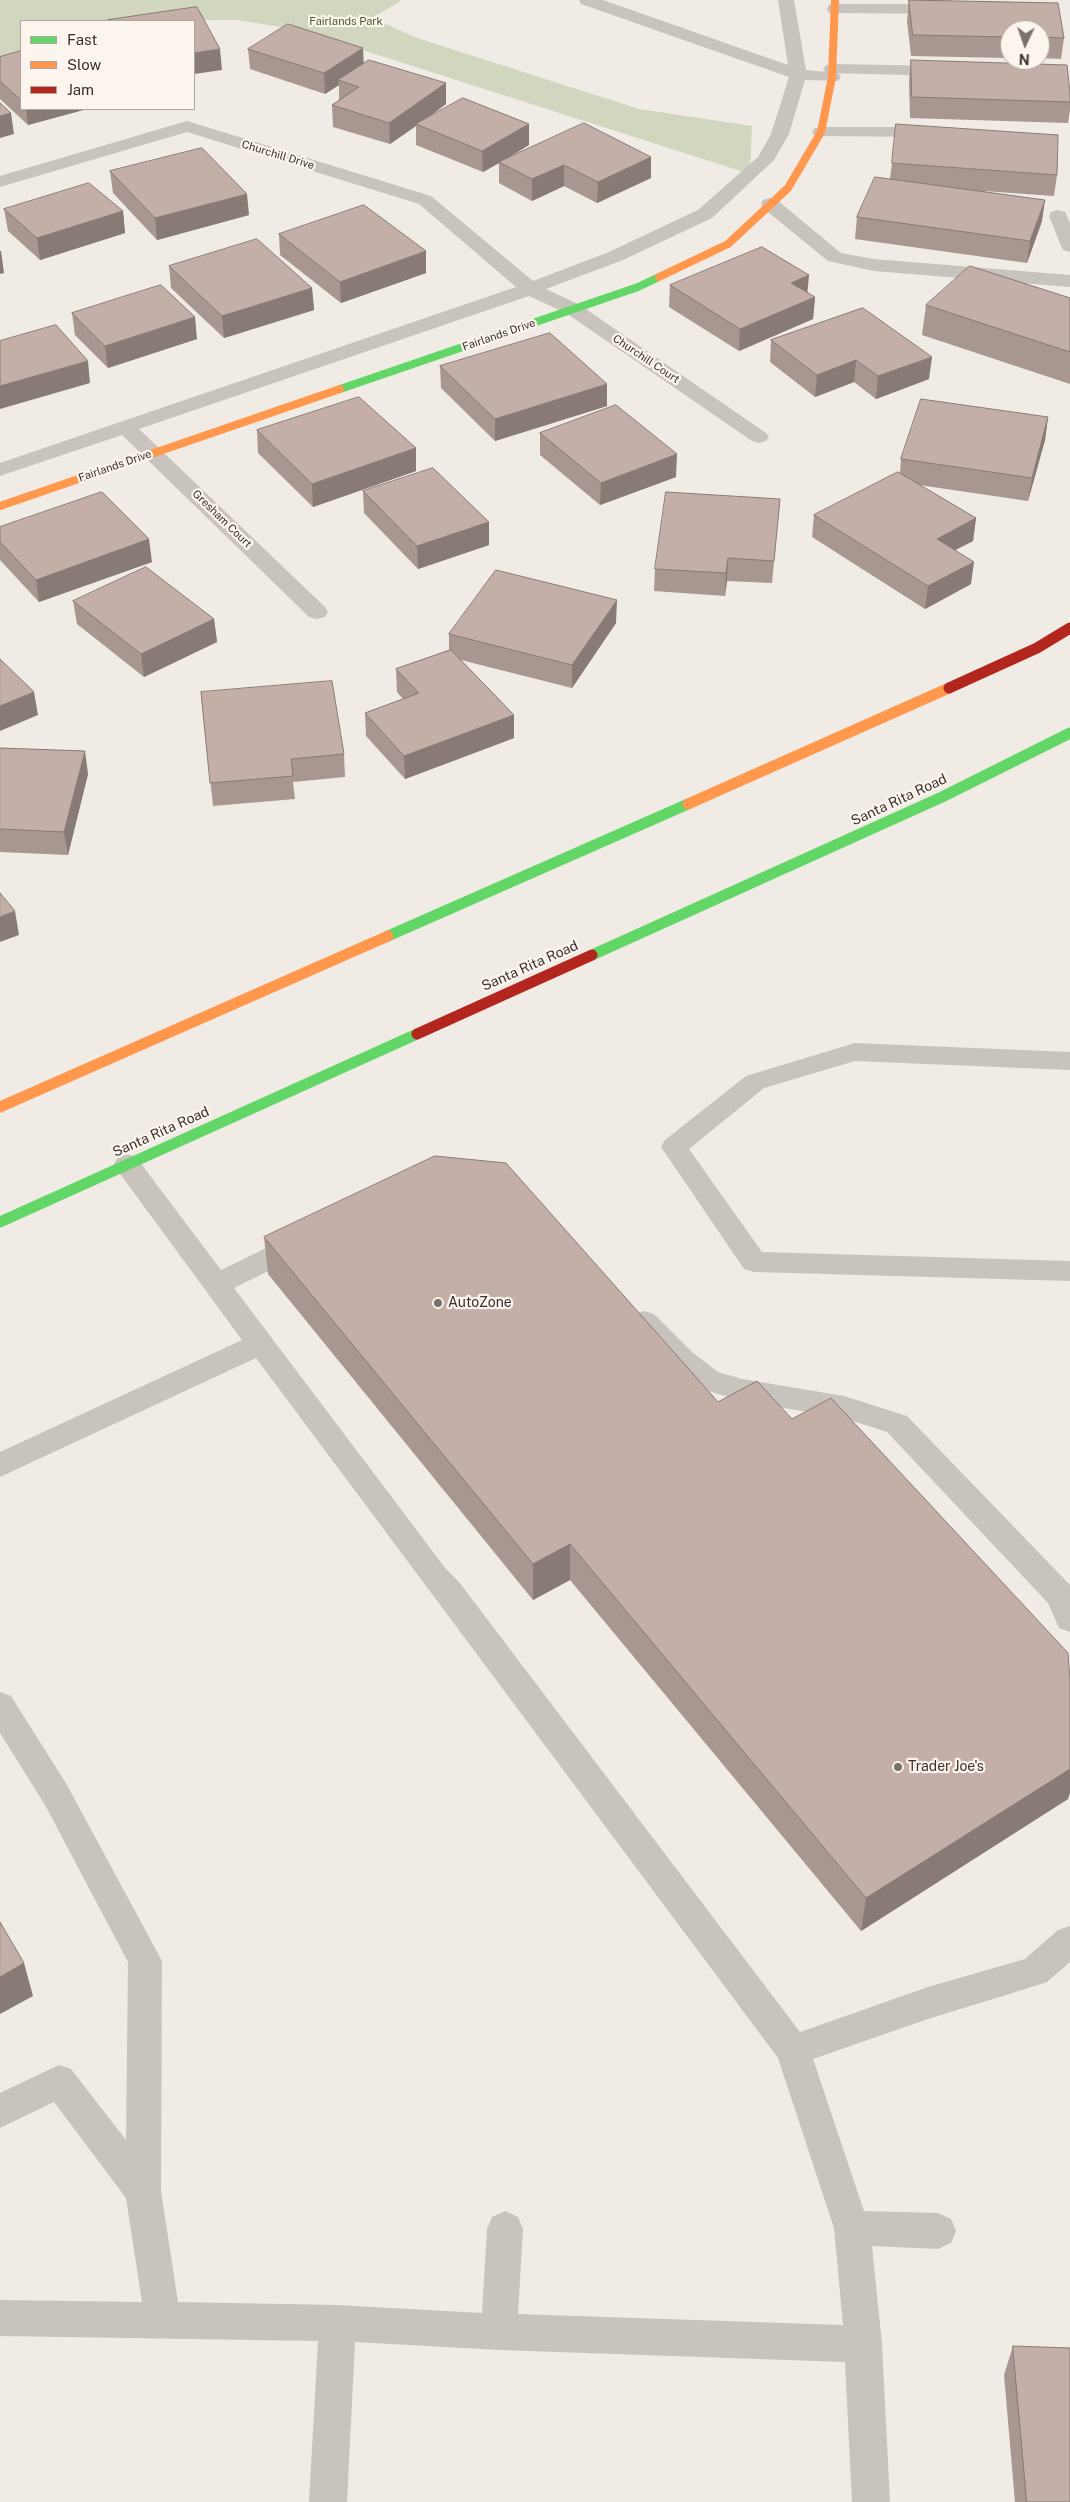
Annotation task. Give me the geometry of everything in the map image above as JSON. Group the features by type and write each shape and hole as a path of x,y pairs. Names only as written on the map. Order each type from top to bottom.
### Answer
{"main road":[{"name":"Fairlands Drive","path":"0,506 638,287 728,244 788,188 821,132 832,73 835,4"},
{"path":"0,1107 861,728 1037,648 1070,628"},
{"name":"Santa Rita Road","path":"0,1222 942,797 1070,733"}],"street":[{"path":"586,0 798,74 962,71"},
{"path":"0,470 530,289 616,256 705,214 765,160 780,134 798,74 786,0"},
{"path":"835,4 961,8"},
{"name":"Churchill Drive","path":"0,182 188,126 424,200 530,289"},
{"path":"821,132 946,133"},
{"path":"770,204 835,257 874,265 1070,281"},
{"path":"1058,216 1070,246"},
{"name":"Churchill Court","path":"530,289 574,309 759,436"},
{"name":"Gresham Court","path":"125,427 154,452 317,612"},
{"path":"1070,1061 854,1052 755,1082 674,1147 754,1262 1070,1271"},
{"path":"127,1164 435,1578 448,1591 793,2050 852,2228 863,2344 871,2502"},
{"path":"217,1284 320,1234"},
{"path":"626,1304 682,1360 708,1380 742,1390 844,1407 897,1424 1061,1596 1070,1619"},
{"path":"0,1465 261,1343"},
{"path":"0,1705 56,1795 144,1961 143,2191 163,2321"},
{"path":"793,2050 928,2003 1035,1972 1070,1941"},
{"path":"0,2111 59,2081 143,2191"},
{"path":"852,2228 938,2231"},
{"path":"499,2332 505,2229"},
{"path":"0,2318 337,2323 499,2332 863,2344"},
{"path":"328,2502 337,2323"}],"green space":[{"name":"Fairlands Park","path":"0,0 402,0 372,18 417,38 639,109 752,126 750,174 300,30 237,20 20,20 20,59 0,65"}],"building":[{"path":"909,0 1058,3 1064,38 1050,37 1050,20 1000,20 1000,37 913,35"},
{"path":"197,7 220,49 195,53 195,20 108,20"},
{"path":"288,24 363,48 324,73 248,49"},
{"path":"20,51 20,99 0,81 0,57"},
{"path":"369,60 446,83 389,123 332,105 359,87 338,80"},
{"path":"911,60 1000,63 1000,70 1050,70 1050,64 1067,65 1070,102 912,97"},
{"path":"463,98 529,124 482,151 416,124"},
{"path":"0,103 11,113 0,116"},
{"path":"584,123 651,157 598,182 564,165 532,179 499,162"},
{"path":"896,124 1058,135 1057,175 892,163"},
{"path":"202,148 247,194 155,218 110,171"},
{"path":"875,177 1045,200 1030,241 857,217"},
{"path":"89,183 123,211 37,238 4,209"},
{"path":"364,205 426,251 340,282 279,234"},
{"path":"257,239 312,288 222,316 169,266"},
{"path":"762,247 809,275 791,283 815,297 740,329 670,285"},
{"path":"970,266 1070,298 1070,352 926,305"},
{"path":"161,285 195,317 105,346 72,313"},
{"path":"863,308 932,357 878,376 856,360 817,375 771,340"},
{"path":"56,325 88,361 0,386 0,341"},
{"path":"550,333 607,384 495,419 440,366"},
{"path":"359,397 416,448 312,484 257,430"},
{"path":"921,399 1048,417 1032,478 901,459"},
{"path":"616,405 677,454 601,483 540,433"},
{"path":"433,468 489,522 417,546 363,491"},
{"path":"898,472 976,518 937,539 974,562 928,586 814,515"},
{"path":"102,492 149,539 36,580 0,542 0,527"},
{"path":"666,492 780,499 774,561 728,558 726,573 655,569"},
{"path":"146,567 214,619 141,654 73,601"},
{"path":"496,570 617,600 572,665 449,634"},
{"path":"451,650 514,715 404,756 365,713 419,693 396,669"},
{"path":"0,659 34,692 0,706"},
{"path":"332,681 344,754 291,759 293,776 210,783 201,692"},
{"path":"0,748 85,751 64,832 0,829"},
{"path":"0,893 15,911 0,917"},
{"path":"435,1156 506,1163 718,1402 757,1381 792,1419 831,1398 1068,1653 1070,1680 1070,1769 866,1898 570,1544 533,1564 264,1237"},
{"path":"0,1922 24,1963 0,1977"},
{"path":"1013,2346 1070,2348 1070,2502 1027,2502"}],"traffic: fast":[{"path":"340,389 638,287 659,277"},
{"path":"592,955 942,797 1070,733"},
{"path":"388,936 688,804"},
{"path":"0,1222 417,1034"}],"traffic: slow":[{"path":"659,277 728,244 788,188 821,132 832,77 835,0"},
{"path":"0,506 340,389"},
{"path":"688,804 949,688"},
{"path":"0,1107 388,936"}],"traffic: jam":[{"path":"949,688 1037,648 1070,628"},
{"path":"417,1034 592,955"}],"place":[{"name":"AutoZone","path":"438,1303"},
{"name":"Trader Joe's","path":"898,1767"}]}
